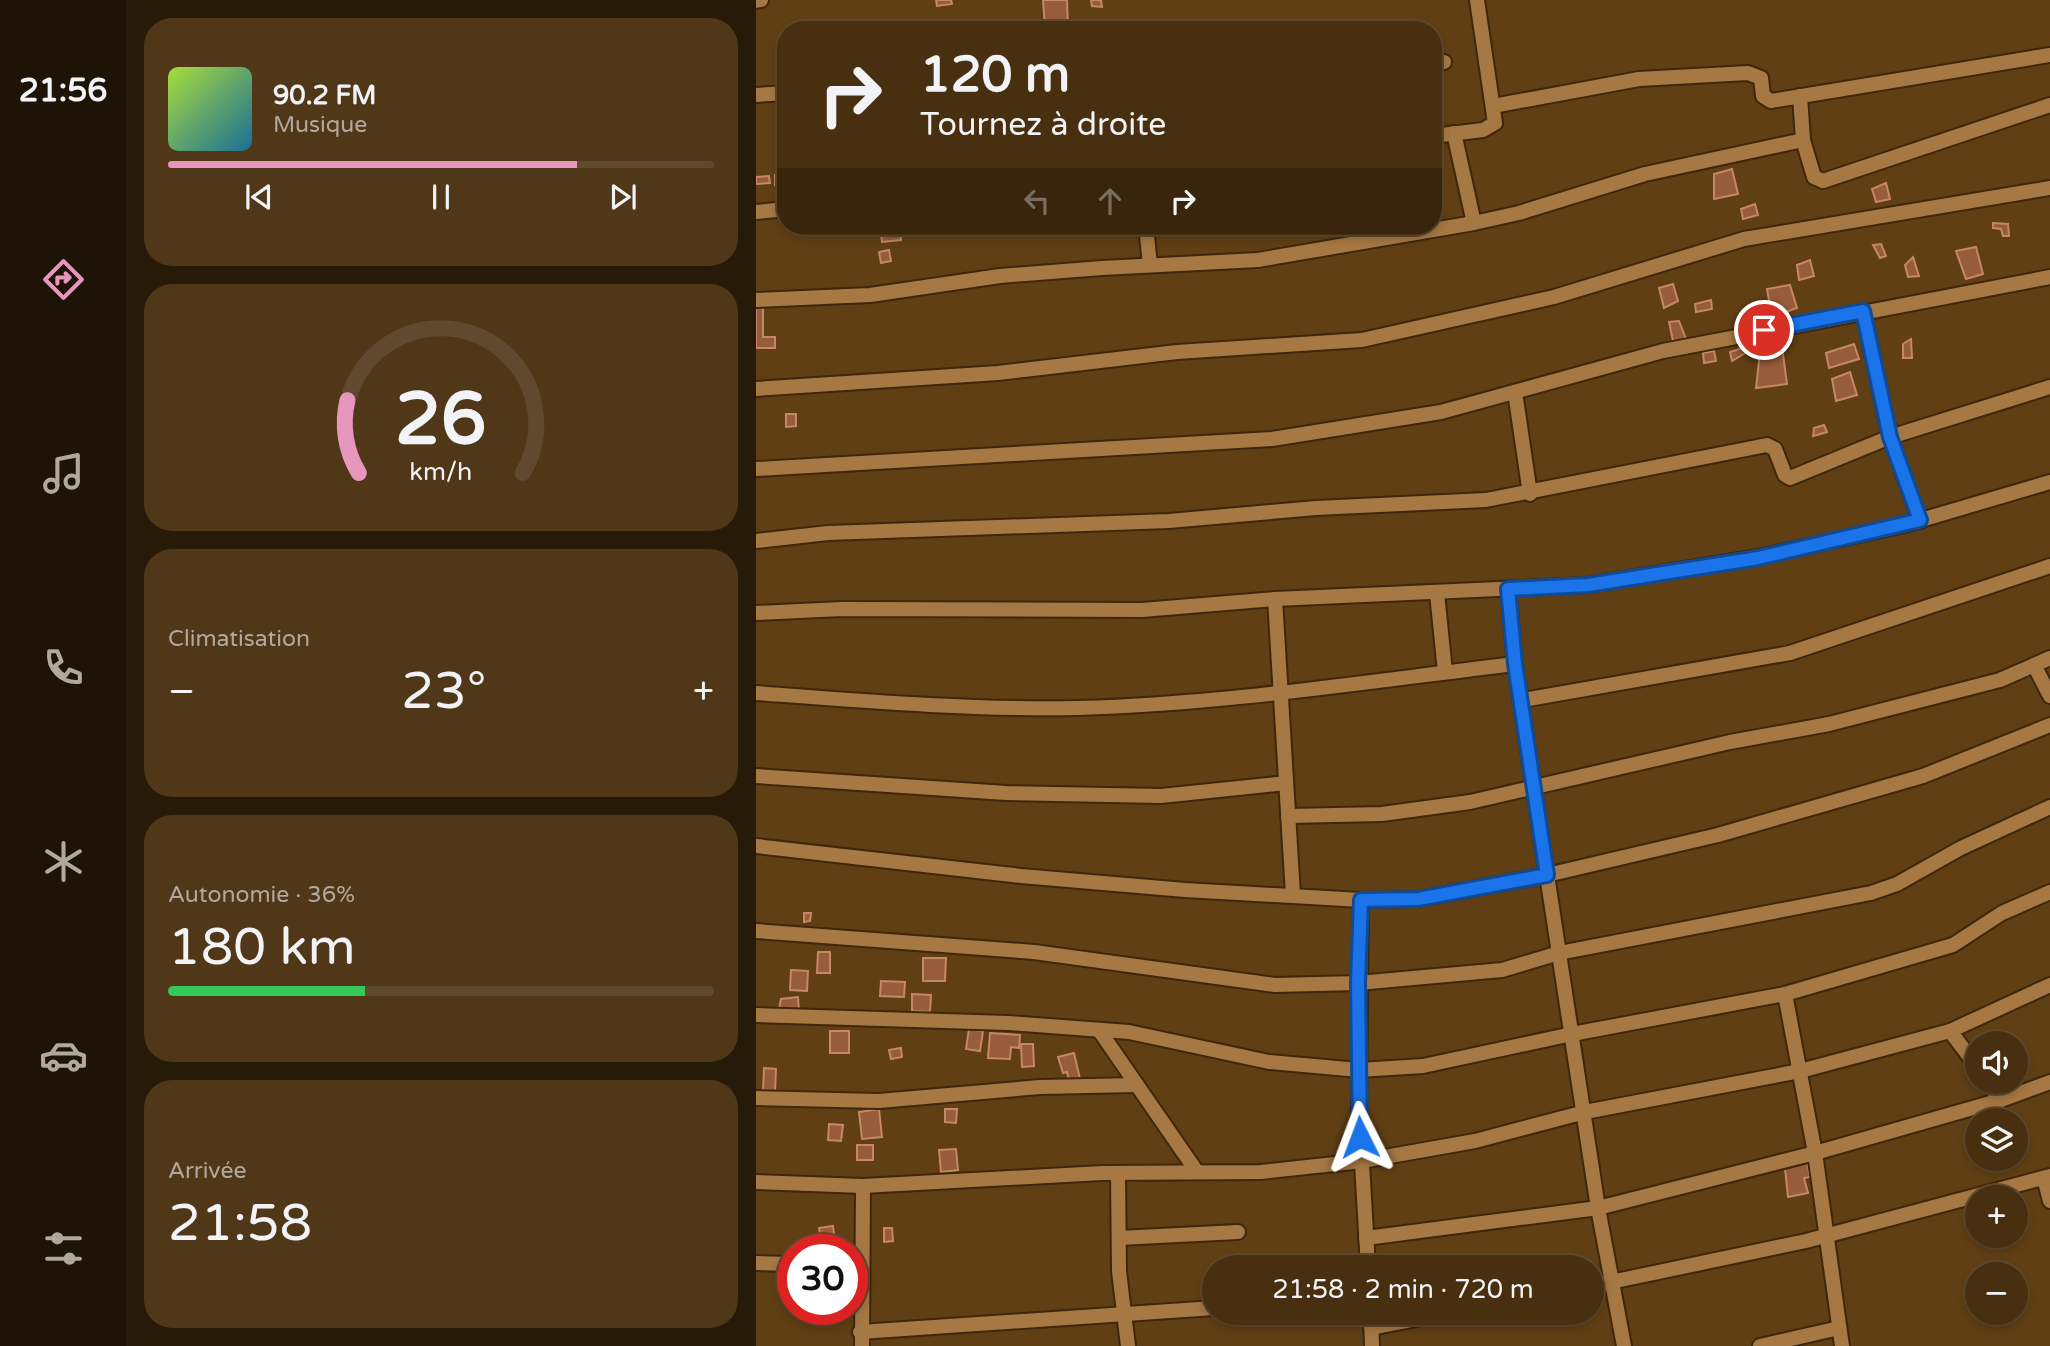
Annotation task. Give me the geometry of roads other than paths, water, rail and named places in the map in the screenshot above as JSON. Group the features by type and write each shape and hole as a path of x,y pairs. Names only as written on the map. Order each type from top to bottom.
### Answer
{"street":[{"path":"1442,135 1491,128 1494,123 1477,0"},
{"path":"1493,106 1639,79 1748,73 1760,78 1765,100 2050,55"},
{"path":"756,94 777,93"},
{"path":"1800,96 1803,140 1814,177 1824,181 2050,105"},
{"path":"1454,133 1474,223"},
{"path":"1442,228 1518,213 1645,174 1803,140"},
{"path":"756,389 998,373 1177,352 1362,340 1554,297 1744,239 2050,187"},
{"path":"756,212 777,210"},
{"path":"1147,235 1150,265"},
{"path":"756,300 870,295 1000,276 1258,260 1404,235"},
{"path":"756,469 1272,439 1441,412 1663,351 2050,277"},
{"path":"1863,311 1890,437 1920,520"},
{"path":"756,541 828,533 1169,521 1316,508 1486,500 1530,494 1767,445 1775,449 1784,475 1790,478 1890,437 2050,387"},
{"path":"1515,392 1530,494"},
{"path":"756,613 842,609 1142,610 1275,599 1588,585 1758,558 1920,520 2050,482"},
{"path":"1523,700 1790,653 2023,578 2050,566"},
{"path":"1508,589 1515,664 1523,700 1598,1208 1624,1346"},
{"path":"1437,593 1445,672"},
{"path":"1275,599 1293,895"},
{"path":"1288,816 1382,814 1469,802 1730,742 1829,724 2000,680 2050,658"},
{"path":"756,693 893,703 1078,708 1281,691 1515,664"},
{"path":"2034,665 2050,696"},
{"path":"756,846 1021,876 1361,900 1418,899 1547,875 1718,835 1923,776 2050,725"},
{"path":"756,776 1006,793 1161,796 1286,783"},
{"path":"756,930 1034,952 1275,985 1358,983 1502,970 1559,953 1884,889 1961,848 2050,807"},
{"path":"756,1015 909,1022 1009,1023 1129,1032 1269,1062 1359,1070 1423,1066 1572,1034 1785,994 1953,945 2002,913 2050,892"},
{"path":"1361,900 1359,1070 1367,1255"},
{"path":"756,1182 863,1186 1118,1172 1261,1172 1362,1161 1475,1141 1585,1112 1800,1071 1950,1031 2050,985"},
{"path":"1785,994 1815,1153 1842,1346"},
{"path":"1099,1030 1198,1172"},
{"path":"1950,1031 1965,1051"},
{"path":"1366,1238 1598,1208 1815,1153 2001,1100 2050,1082"},
{"path":"756,1098 879,1101 1040,1087 1137,1085"},
{"path":"1996,1094 2001,1100"},
{"path":"1118,1172 1119,1238 1128,1346"},
{"path":"1604,1284 1826,1234 2047,1177 2050,1201"},
{"path":"859,1234 863,1186"},
{"path":"1119,1238 1238,1232"},
{"path":"756,1263 777,1264"},
{"path":"861,1339 1202,1309"},
{"path":"1372,1346 1371,1328 1386,1325"},
{"path":"1760,1346 1839,1328"}]}
